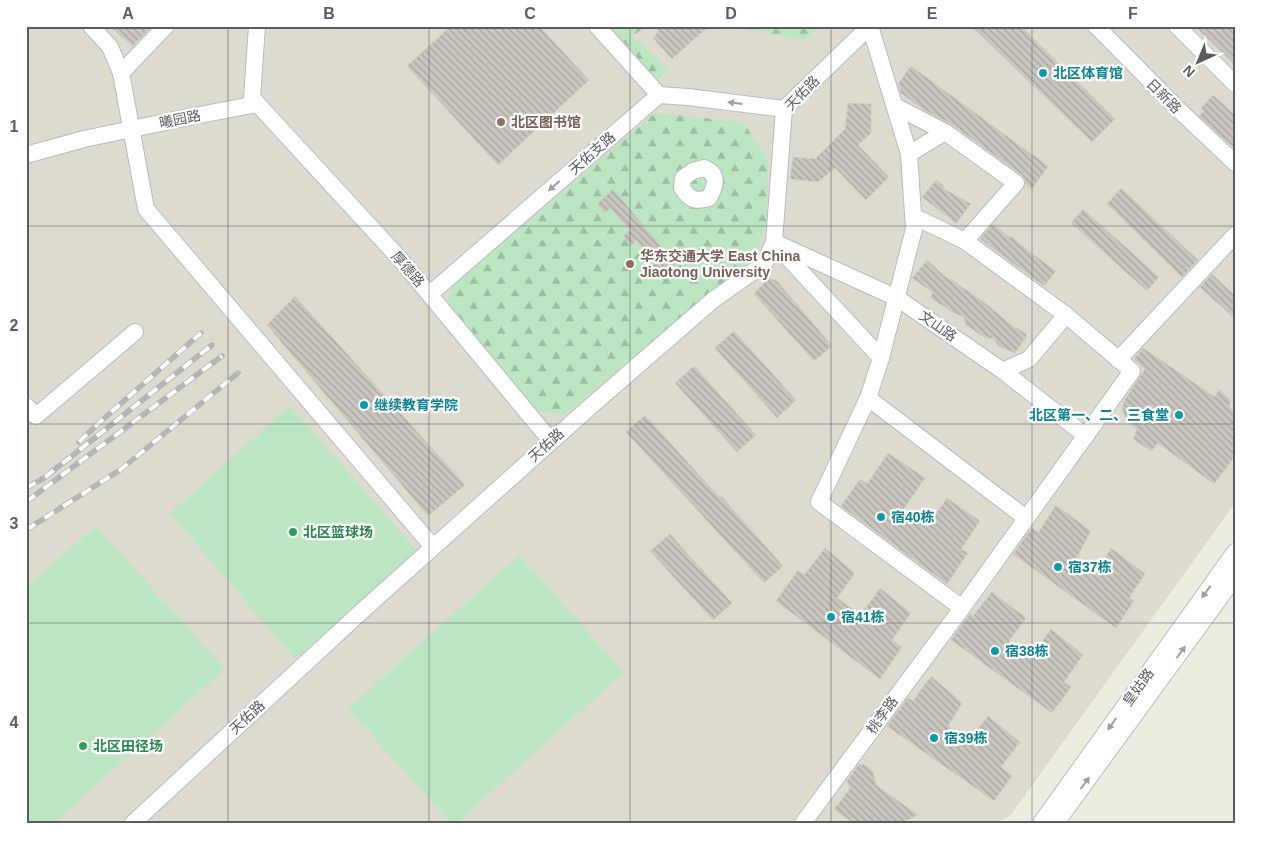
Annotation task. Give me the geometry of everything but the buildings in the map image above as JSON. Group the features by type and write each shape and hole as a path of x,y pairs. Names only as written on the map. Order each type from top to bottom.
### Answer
{"street":[{"path":"91,26 110,47 121,73 146,209 433,546"},
{"path":"121,73 166,26"},
{"path":"257,26 252,98 258,104"},
{"path":"597,26 659,95 784,109"},
{"path":"870,26 909,154 914,229 881,358 868,398 819,502 962,608"},
{"name":"天佑路","path":"133,823 433,546 551,441 714,300 764,264 774,242 784,109 870,26"},
{"name":"日新路","path":"1096,26 1180,112 1235,163"},
{"path":"1177,26 1235,84"},
{"name":"天佑支路","path":"430,294 659,95"},
{"name":"曦园路","path":"26,155 84,138 258,104"},
{"name":"厚德路","path":"258,104 394,252 551,441"},
{"path":"895,106 945,132 1016,183 965,241"},
{"path":"909,154 945,132"},
{"path":"913,216 965,241 1066,315 1118,360 1235,235"},
{"path":"774,242 881,358"},
{"name":"文山路","path":"774,242 897,298 1003,371 1086,436"},
{"path":"1003,371 1029,359 1066,315"},
{"path":"26,406 36,416 135,332"},
{"name":"桃李路","path":"803,823 962,608 1132,372 1118,360"},
{"path":"868,398 1026,518"},
{"name":"皇姑路","path":"1040,823 1235,552"},
{"name":"皇姑路","path":"1056,823 1235,577"}],"shaded area":[{"name":"华东交通大学 East China Jiaotong University","path":"26,26 1235,26 1235,503 1010,816 995,823 26,823"}],"green space":[{"path":"610,26 647,26 631,37 643,45 667,69 658,81"},
{"path":"735,26 819,26 804,40"},
{"path":"655,113 743,122 768,157 767,221 752,264 704,297 565,415 536,411 447,301 453,285"},
{"name":"北区篮球场","path":"290,406 417,551 295,659 170,513"},
{"name":"北区田径场","path":"96,526 225,669 54,823 26,823 26,588"},
{"path":"519,555 624,672 457,823 451,823 348,709"}],"railway":[{"path":"79,442 201,333"},
{"path":"26,488 44,478 212,345"},
{"path":"26,502 222,356"},
{"path":"26,530 120,470 238,373"}],"place":[{"name":"北区体育馆","path":"1043,73"},
{"name":"北区图书馆","path":"501,122"},
{"name":"华东交通大学 East China Jiaotong University","path":"630,264"},
{"name":"继续教育学院","path":"364,405"},
{"name":"北区第一、二、三食堂","path":"1179,415"},
{"name":"宿40栋","path":"881,517"},
{"name":"北区篮球场","path":"293,532"},
{"name":"宿37栋","path":"1058,567"},
{"name":"宿41栋","path":"831,617"},
{"name":"宿38栋","path":"995,651"},
{"name":"宿39栋","path":"934,738"},
{"name":"北区田径场","path":"83,746"}]}
